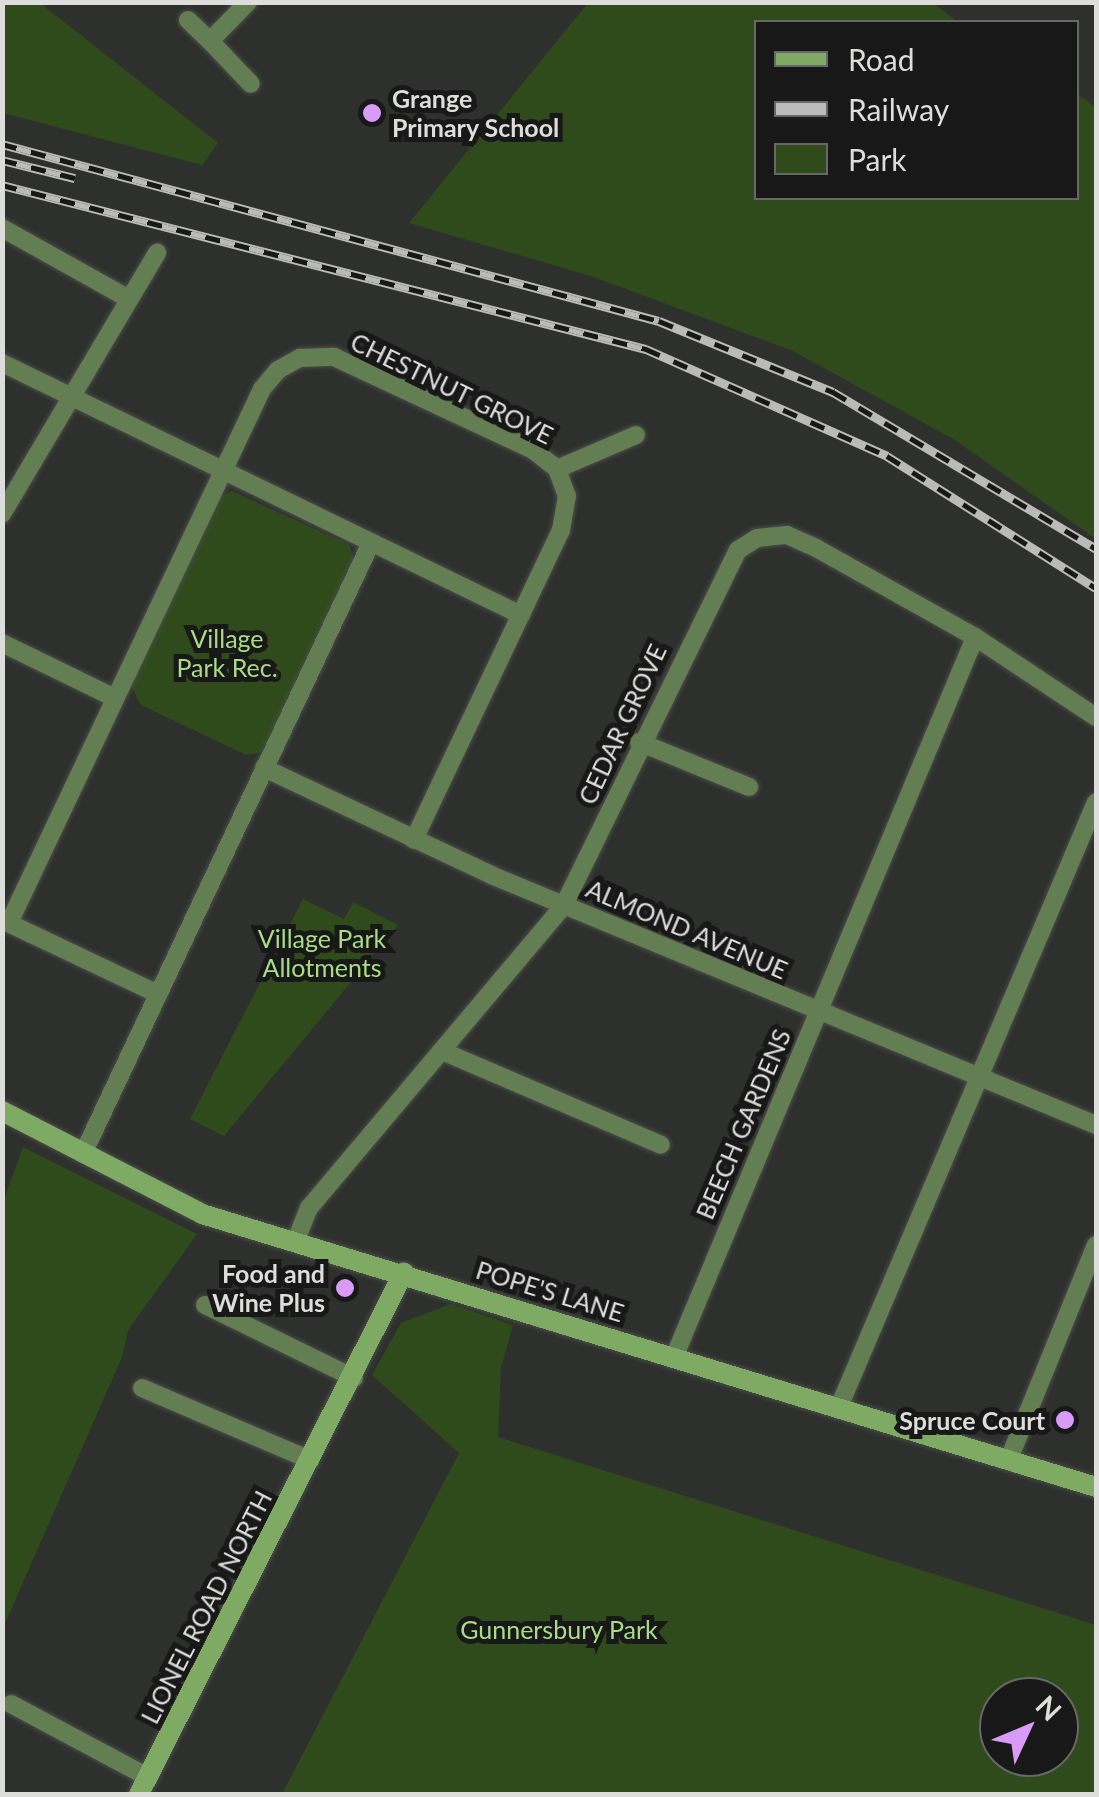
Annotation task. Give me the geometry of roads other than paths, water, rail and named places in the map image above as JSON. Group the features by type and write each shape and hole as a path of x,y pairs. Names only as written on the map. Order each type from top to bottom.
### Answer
{"main road":[{"name":"POPE'S LANE","path":"2,1111 202,1214 404,1272 1096,1486"},
{"name":"LIONEL ROAD NORTH","path":"143,1786 354,1378 404,1272"}],"street":[{"path":"210,41 248,2"},
{"path":"188,20 251,84"},
{"path":"2,228 129,300"},
{"path":"2,514 67,398 157,252"},
{"name":"CHESTNUT GROVE","path":"6,922 222,472 278,370 314,355 334,357 533,450 557,469 567,496 561,530 414,840"},
{"path":"2,363 67,398 521,615"},
{"path":"557,469 636,436"},
{"name":"CEDAR GROVE","path":"296,1240 309,1208 564,905 639,742 716,586 738,550 757,538 787,535 816,548 975,637 1096,717"},
{"path":"83,1154 370,545"},
{"name":"BEECH GARDENS","path":"675,1355 975,637"},
{"path":"2,643 116,698"},
{"path":"639,742 749,787"},
{"name":"ALMOND AVENUE","path":"264,768 414,840 564,905 1096,1125"},
{"path":"839,1406 1096,802"},
{"path":"6,922 158,994"},
{"path":"442,1050 661,1145"},
{"path":"1008,1459 1096,1245"},
{"path":"205,1305 354,1378"},
{"path":"142,1388 310,1460"},
{"name":"LIONEL ROAD NORTH","path":"11,1704 143,1786"}],"railway":[{"path":"2,144 659,321 833,392 1096,549"},
{"path":"2,160 75,178"},
{"path":"2,185 646,349 887,456 1096,588"}],"place":[{"name":"Grange Primary School","path":"372,113"},
{"name":"Food and Wine Plus","path":"345,1288"},
{"name":"Spruce Court","path":"1065,1420"}],"park label":[{"name":"Village Park Rec.","path":"227,654"},
{"name":"Village Park Allotments","path":"322,954"},
{"name":"Gunnersbury Park","path":"559,1629"}]}
